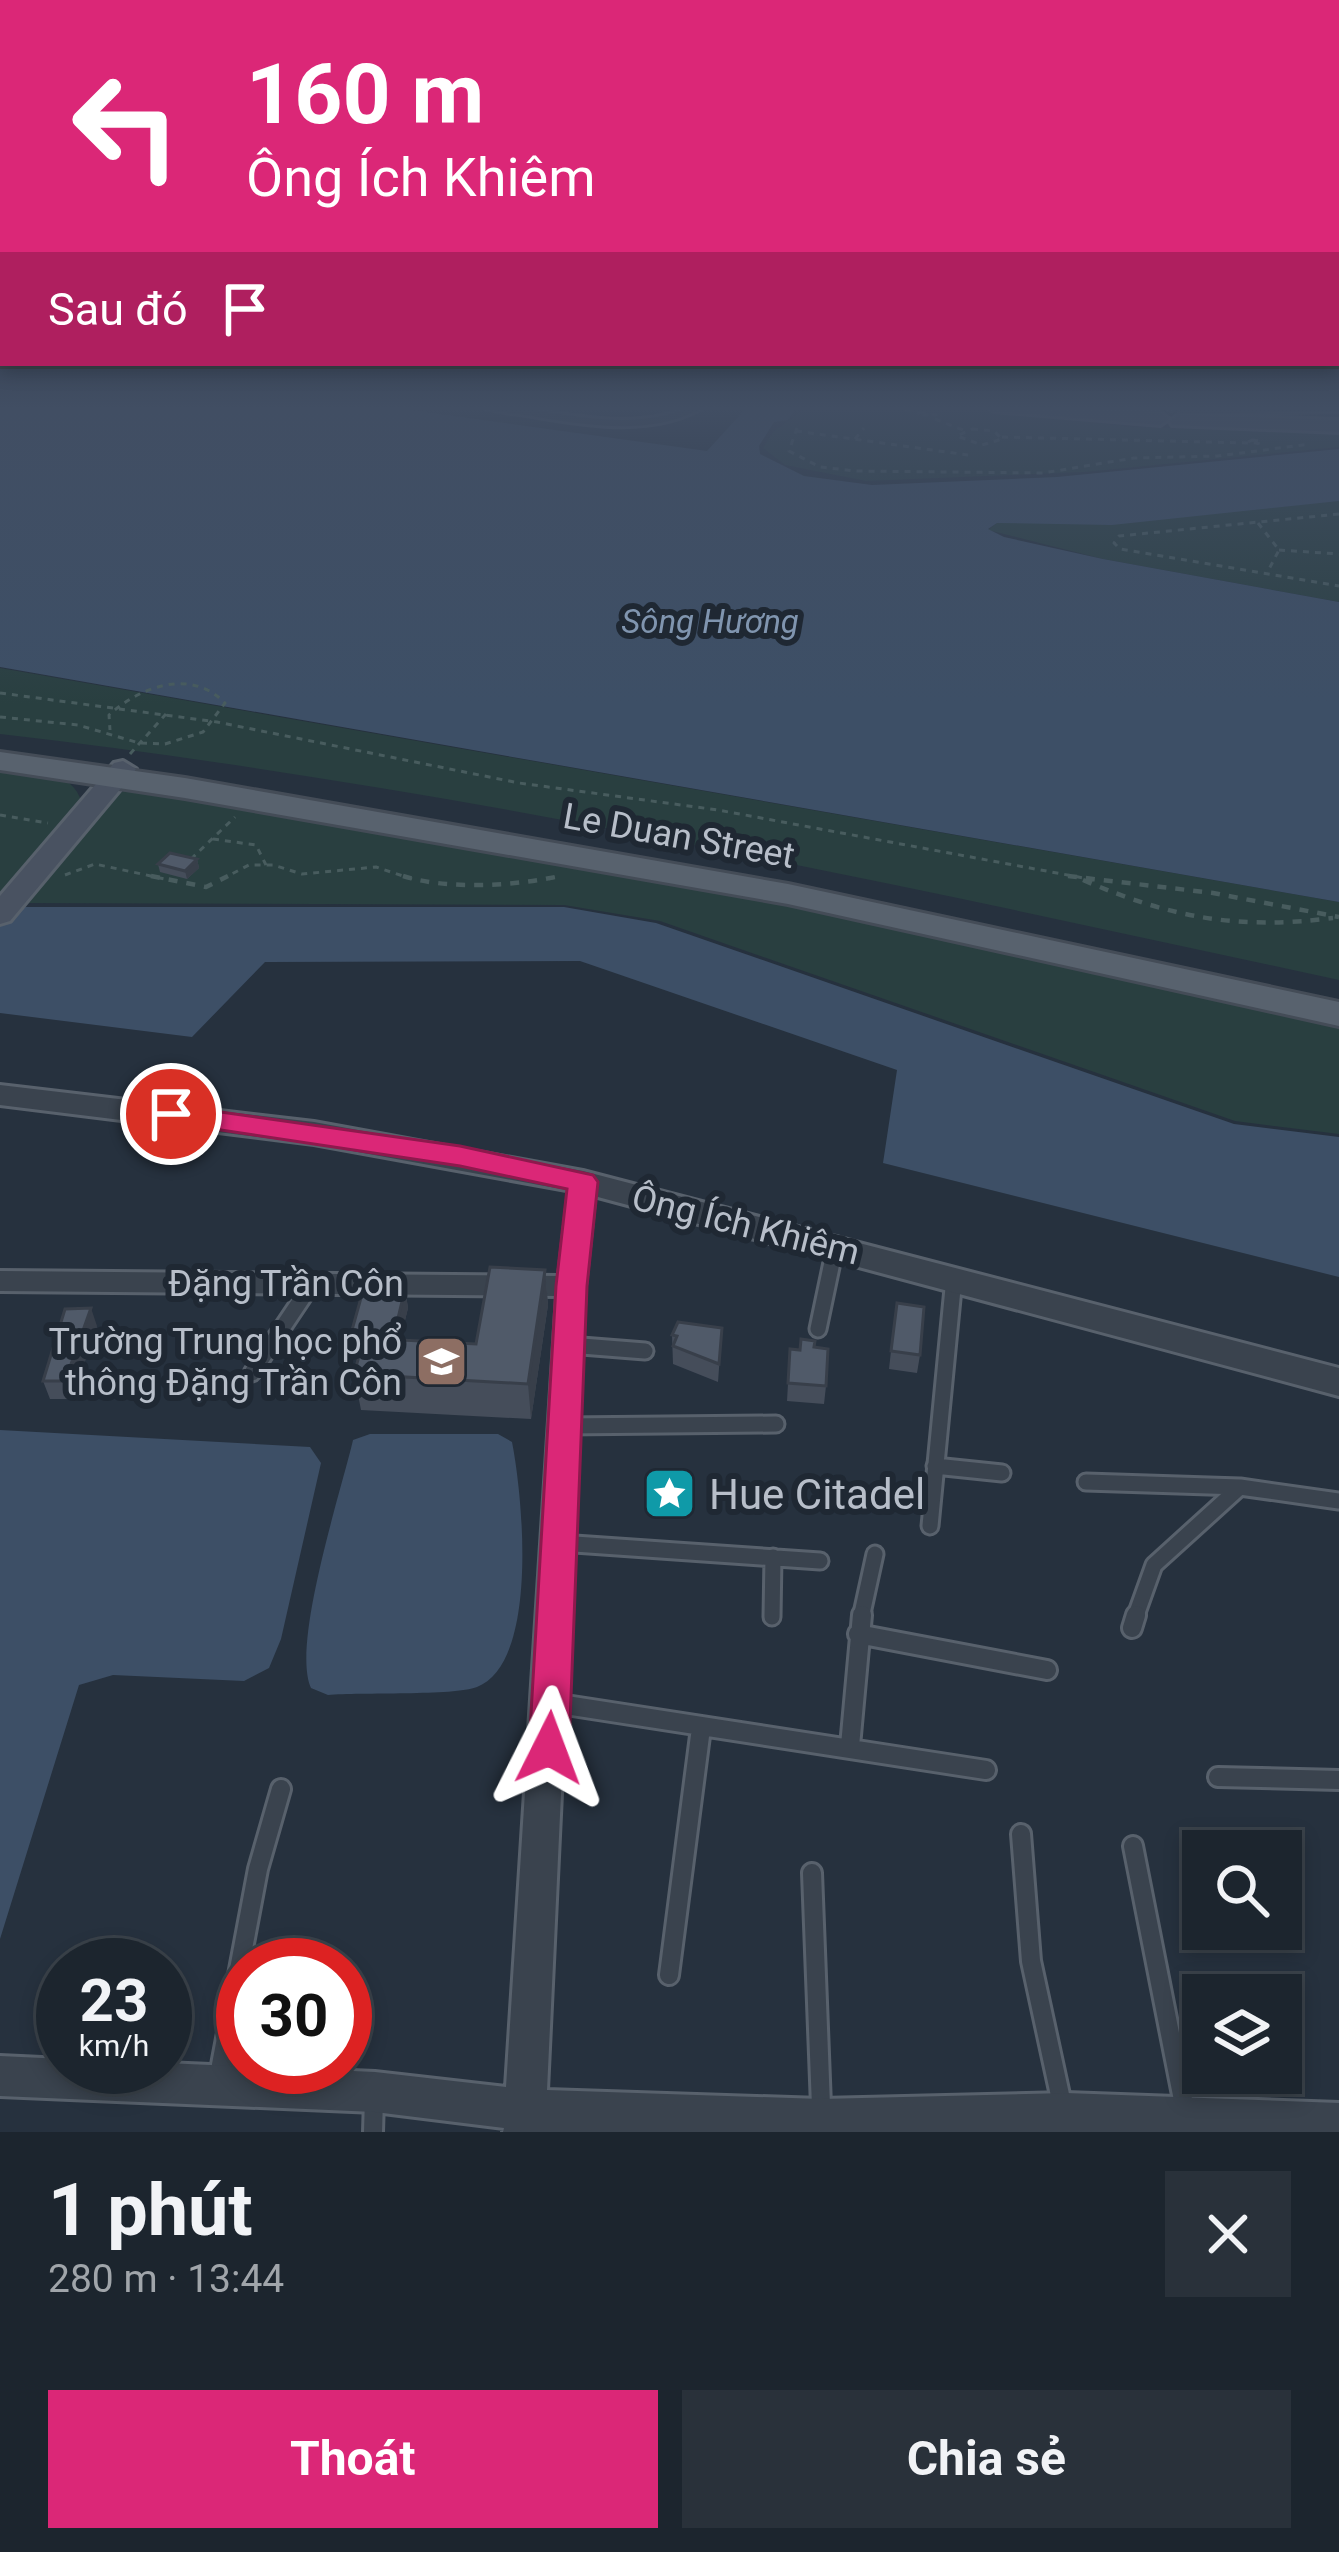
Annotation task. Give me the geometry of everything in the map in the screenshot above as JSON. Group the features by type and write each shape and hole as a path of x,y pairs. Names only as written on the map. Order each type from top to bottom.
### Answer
{"main road":[{"name":"Le Duan Street","path":"0,752 127,761 759,876 1339,999"},
{"name":"Le Duan Street","path":"0,761 127,761 788,894 1339,1014"},
{"path":"4,910 127,761"}],"street":[{"name":"Ông Ích Khiêm","path":"0,1095 314,1133 583,1182 1339,1382"},
{"path":"525,2121 563,1426 583,1182"},
{"name":"Đặng Trần Côn","path":"0,1281 572,1286"},
{"path":"0,2076 216,2084"},
{"path":"274,2094 374,2112 525,2121 821,2126 1186,2117 1338,2125"}],"lane":[{"path":"818,1329 835,1246"},
{"path":"929,1526 954,1278"},
{"path":"252,1373 314,1281"},
{"path":"569,1345 645,1351"},
{"path":"563,1426 776,1424"},
{"path":"935,1466 1002,1473"},
{"path":"1085,1482 1240,1487 1339,1501"},
{"path":"1132,1628 1154,1565 1240,1487"},
{"path":"559,1544 820,1561"},
{"path":"850,1746 858,1634 875,1554"},
{"path":"772,1617 773,1557"},
{"path":"858,1634 1047,1670"},
{"path":"551,1702 986,1770"},
{"path":"669,1975 701,1728"},
{"path":"1218,1777 1339,1780"},
{"path":"245,1938 258,1869 281,1789"},
{"path":"1022,1834 1031,1961 1067,2122"},
{"path":"1132,1846 1186,2117"},
{"path":"812,1873 821,2126"}],"path":[{"path":"1339,514 1119,536 1114,543 1120,549 1339,586"},
{"path":"1257,522 1279,550 1339,554"},
{"path":"1267,573 1279,550"},
{"path":"127,761 110,730 109,715 128,698 151,688 191,684 223,697 219,719"},
{"path":"0,693 219,719 519,783 718,810 1076,877 1213,893 1339,917"},
{"path":"127,761 166,714"},
{"path":"0,717 110,730"},
{"path":"127,761 180,741 219,719"},
{"path":"187,863 246,807"},
{"path":"0,815 53,824"},
{"path":"213,839 256,845 266,865"},
{"path":"56,878 95,864 206,887 249,865 302,874 376,867 423,882 538,881 574,873"},
{"path":"1076,877 1158,913 1196,922 1240,926 1339,917"}],"green space":[{"path":"1339,504 1339,602 1103,559 988,530 997,523"},
{"path":"0,668 1339,902 1339,980 840,874 505,809 0,734"},
{"path":"0,768 60,778 82,803 0,902"},
{"path":"151,789 819,912 1339,1026 1339,1134 1235,1121 660,921 564,905 18,903 106,800 126,790"}],"water":[{"name":"Sông Hương","path":"0,504 1306,504 1112,525 997,523 988,529 1004,537 1103,559 1339,602 1339,902 0,667"},
{"path":"0,907 564,907 656,923 1234,1124 1339,1137 1339,1277 883,1163 897,1070 580,961 265,962 192,1037 0,1013"},
{"path":"0,1430 310,1447 321,1463 281,1639 269,1668 244,1681 113,1675 79,1685 0,1939"},
{"path":"370,1434 498,1434 512,1442 522,1537 518,1613 497,1672 477,1687 328,1695 311,1688 307,1638 320,1567 353,1440"}],"building":[{"path":"170,853 197,859 185,871 158,864"},
{"path":"490,1267 545,1270 528,1384 354,1374 364,1338 476,1344"},
{"path":"364,1287 405,1289 393,1339 352,1330"},
{"path":"897,1303 924,1307 920,1355 891,1351"},
{"path":"91,1308 65,1381 43,1381 65,1309"},
{"path":"678,1322 722,1328 719,1364 673,1346"},
{"path":"801,1339 828,1349 826,1386 788,1383 790,1349 800,1350"}],"place":[{"name":"Trường Trung học phổ thông Đặng Trần Côn","path":"441,1362"},
{"name":"Hue Citadel","path":"670,1494"}],"route":[{"path":"171,1114 460,1156 583,1182 563,1426 549,1748"}]}
